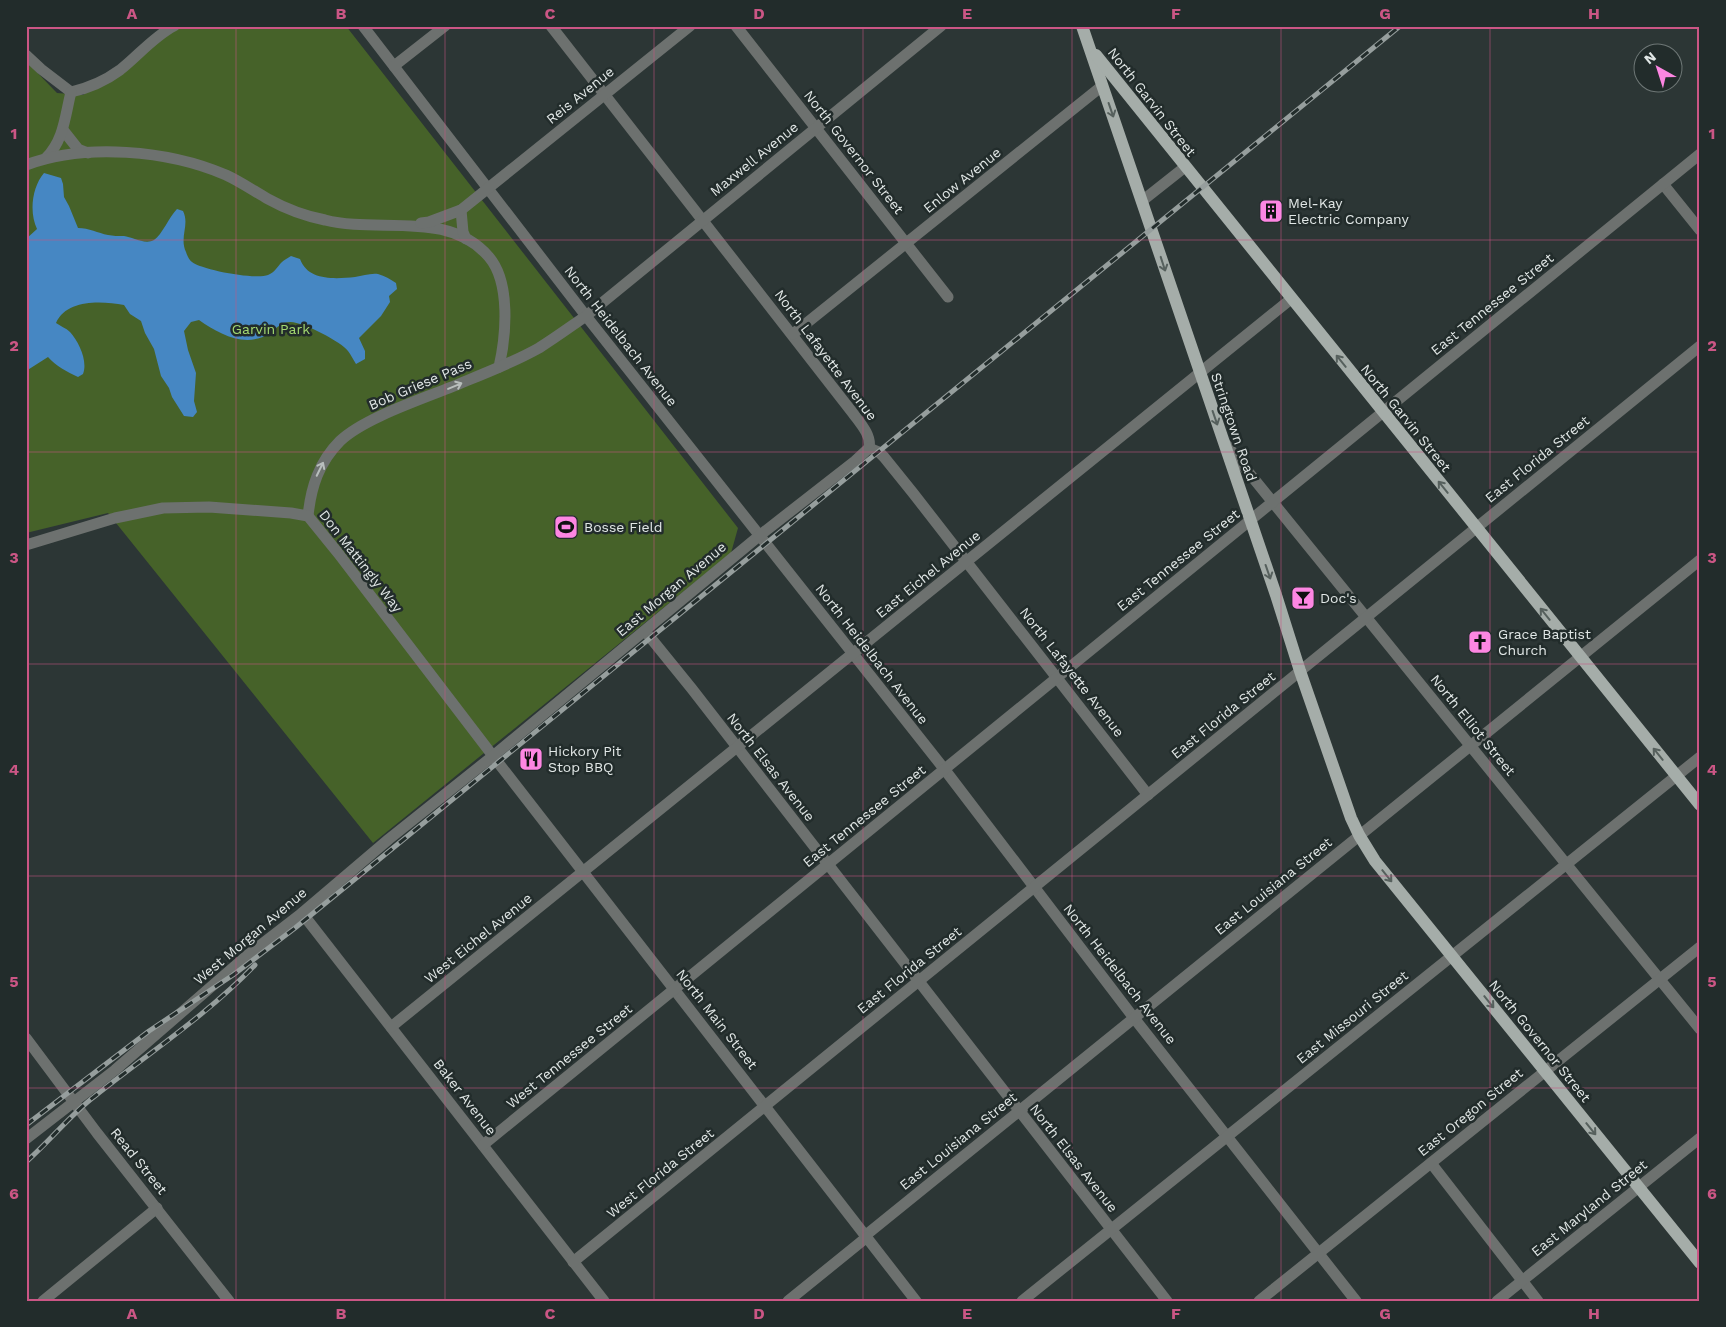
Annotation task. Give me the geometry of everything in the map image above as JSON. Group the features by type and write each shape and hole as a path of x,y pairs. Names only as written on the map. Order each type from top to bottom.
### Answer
{"main road":[{"name":"Stringtown Road","path":"1082,26 1300,671 1351,818 1360,836"},
{"name":"North Garvin Street","path":"1090,48 1700,806"},
{"name":"North Governor Street","path":"1360,836 1375,862 1700,1264"}],"street":[{"path":"71,92 96,84 110,76 157,37 174,26"},
{"name":"North Heidelbach Avenue","path":"363,26 586,316 945,770 1134,1018 1356,1301"},
{"path":"394,66 445,26"},
{"name":"North Lafayette Avenue","path":"551,26 793,334 867,434 870,443 869,448 884,456 1148,795"},
{"name":"Reis Avenue","path":"409,224 428,222 461,210 690,26"},
{"name":"North Governor Street","path":"736,26 948,296"},
{"name":"Maxwell Avenue","path":"586,316 816,128 928,30 941,26"},
{"path":"26,55 71,92"},
{"name":"Enlow Avenue","path":"793,334 1102,86"},
{"path":"46,158 56,146 64,130 71,92"},
{"path":"64,130 78,149 88,153"},
{"path":"26,165 46,158 88,153 130,154 189,162 228,176 286,208 324,220 353,225 409,224 428,226 466,239 478,246 489,257 498,270 504,291 503,341 499,367"},
{"name":"East Tennessee Street","path":"675,990 1700,154"},
{"path":"1142,201 1185,168"},
{"path":"1663,184 1700,230"},
{"path":"461,210 463,232 466,239"},
{"name":"East Eichel Avenue","path":"584,872 1291,299"},
{"name":"Bob Griese Pass","path":"308,516 310,494 322,464 336,446 349,434 387,414 499,367 540,347 586,316"},
{"name":"East Florida Street","path":"765,1106 1700,346"},
{"name":"North Elliot Street","path":"1223,440 1700,1029"},
{"name":"East Morgan Avenue","path":"493,756 759,536 869,448"},
{"name":"Don Mattingly Way","path":"26,545 102,521 163,508 209,507 308,516 493,756"},
{"name":"East Louisiana Street","path":"788,1301 1019,1111 1700,560"},
{"name":"North Elsas Avenue","path":"645,631 1166,1301"},
{"name":"North Main Street","path":"493,756 916,1301"},
{"name":"West Morgan Avenue","path":"26,1139 115,1070 249,954 302,913 389,839 493,756"},
{"name":"East Missouri Street","path":"1022,1301 1700,757"},
{"name":"West Eichel Avenue","path":"391,1028 584,872"},
{"name":"Baker Avenue","path":"302,913 604,1301"},
{"name":"East Oregon Street","path":"1258,1301 1700,947"},
{"name":"West Tennessee Street","path":"483,1145 675,990"},
{"name":"Read Street","path":"26,1038 229,1301"},
{"name":"West Florida Street","path":"573,1262 765,1106"},
{"name":"East Maryland Street","path":"1497,1301 1700,1138"},
{"path":"1430,1163 1538,1301"},
{"path":"43,1301 158,1208"}],"green space":[{"name":"Garvin Park","path":"184,26 346,26 738,528 731,553 373,843 108,513 26,533 26,61 57,93 83,95 170,32"}],"water":[{"path":"44,173 61,178 64,197 78,228 108,235 150,241 160,234 177,209 183,211 185,216 184,247 186,253 191,261 206,268 229,273 262,276 268,275 291,256 300,259 309,271 316,275 339,278 378,274 396,283 397,289 389,296 390,302 381,316 359,338 365,351 365,359 356,364 344,347 312,328 303,325 290,322 284,323 261,338 242,340 215,330 199,320 191,322 184,331 196,373 194,401 197,412 193,417 184,416 172,397 169,388 161,376 154,349 141,321 130,314 124,305 95,303 76,306 61,315 56,323 67,329 77,341 84,363 83,374 78,377 58,366 48,357 26,371 26,239 37,229 33,215 34,192"}],"railway":[{"path":"26,1125 149,1031 233,975 295,928 1400,26"},
{"path":"26,1162 86,1103 198,1017 255,965"}],"place":[{"name":"Mel-Kay Electric Company","path":"1271,211"},
{"name":"Bosse Field","path":"566,527"},
{"name":"Doc's","path":"1303,598"},
{"name":"Grace Baptist Church","path":"1480,642"},
{"name":"Hickory Pit Stop BBQ","path":"531,759"}]}
